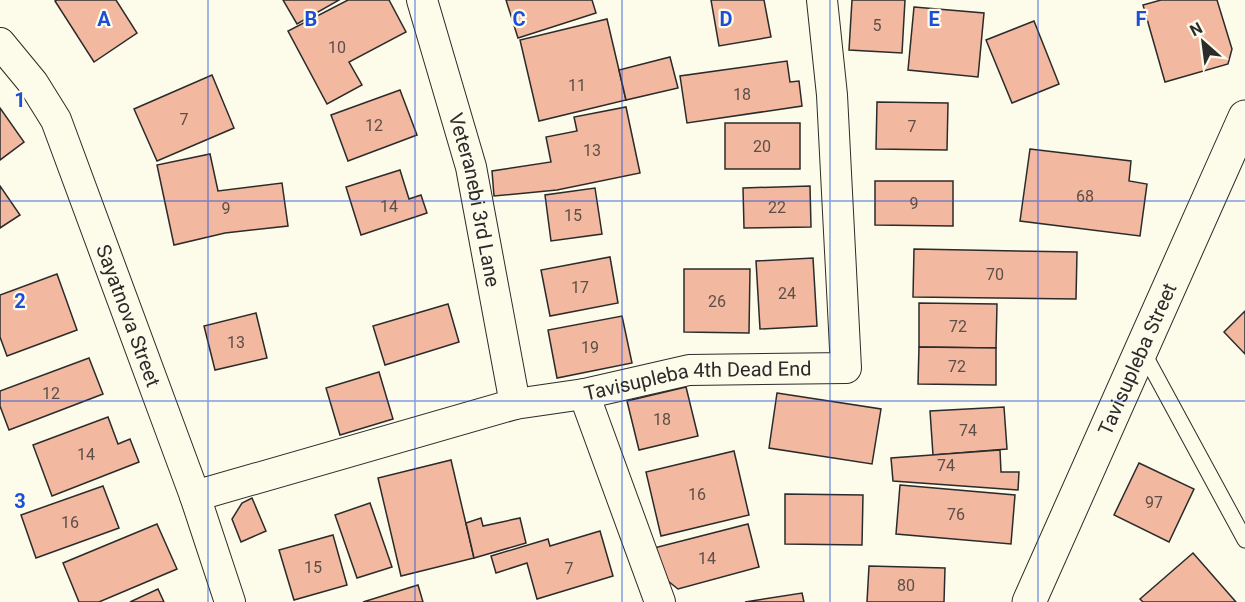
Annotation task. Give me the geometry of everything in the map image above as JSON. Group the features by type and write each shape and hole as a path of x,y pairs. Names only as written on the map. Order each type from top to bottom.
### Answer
{"street":[{"name":"Veteranebi 3rd Lane","path":"422,0 471,167 515,404"},
{"name":"Tavisupleba 4th Dead End","path":"195,496 515,404 584,394 689,370 846,368 832,94 822,0"},
{"name":"Sayatnova Street","path":"0,43 33,83 56,120 195,496 230,602"},
{"name":"Tavisupleba Street","path":"1029,602 1245,117"},
{"path":"584,394 660,602"}],"lane":[{"path":"1142,350 1245,540"}],"building":[{"path":"116,0 137,33 94,62 55,1"},
{"path":"283,0 339,0 297,24"},
{"path":"348,0 389,0 406,32 349,62 362,85 327,104 288,31"},
{"path":"506,0 592,0 596,13 518,38"},
{"path":"711,0 764,0 771,37 719,46"},
{"path":"852,0 905,0 902,53 849,50"},
{"path":"1161,0 1217,0 1232,49 1228,64 1165,82 1143,5"},
{"path":"914,7 984,13 978,77 908,70"},
{"path":"607,19 626,100 539,121 520,40"},
{"path":"1034,21 1059,84 1012,103 986,40"},
{"path":"670,57 678,88 626,100 619,70"},
{"path":"787,61 790,82 799,81 802,106 687,123 680,76"},
{"path":"212,75 234,128 157,161 134,109"},
{"path":"400,90 417,135 348,161 331,115"},
{"path":"877,102 948,103 947,150 876,149"},
{"path":"626,107 640,173 557,190 494,196 492,171 551,162 546,137 577,131 574,117"},
{"path":"0,108 24,142 0,160"},
{"path":"725,123 800,123 800,169 725,169"},
{"path":"1030,149 1131,161 1129,181 1147,184 1140,236 1020,221"},
{"path":"210,154 218,191 282,183 288,226 225,233 174,245 157,165"},
{"path":"400,170 409,199 421,195 427,213 361,235 346,187"},
{"path":"875,181 953,181 953,226 875,225"},
{"path":"0,186 20,215 0,228"},
{"path":"810,186 811,227 744,228 743,188"},
{"path":"595,188 602,234 551,241 545,195"},
{"path":"914,249 1077,252 1076,299 913,297"},
{"path":"610,257 618,303 550,316 541,270"},
{"path":"813,258 817,326 760,329 756,261"},
{"path":"684,269 750,269 749,333 684,332"},
{"path":"57,274 77,330 7,356 0,337 0,295"},
{"path":"919,303 997,304 996,348 919,347"},
{"path":"448,304 459,342 385,365 373,326"},
{"path":"1245,311 1245,354 1224,332"},
{"path":"256,313 267,358 215,370 204,326"},
{"path":"622,316 632,363 557,378 548,330"},
{"path":"919,347 996,348 996,385 918,384"},
{"path":"89,358 103,394 9,430 0,406 0,391"},
{"path":"379,372 393,419 340,435 326,388"},
{"path":"686,387 698,436 639,450 627,401"},
{"path":"777,393 881,409 872,464 769,448"},
{"path":"1004,407 1007,449 933,455 930,411"},
{"path":"108,417 118,444 130,439 139,462 52,496 33,445"},
{"path":"1000,450 1001,472 1019,472 1018,490 893,481 891,458"},
{"path":"734,451 749,515 661,536 646,472"},
{"path":"451,460 474,558 401,576 378,478"},
{"path":"1139,463 1194,489 1169,542 1114,515"},
{"path":"900,485 1015,495 1011,544 896,534"},
{"path":"103,486 119,528 36,558 21,515"},
{"path":"785,494 863,495 862,545 785,544"},
{"path":"252,498 266,531 241,542 232,519 242,503"},
{"path":"370,503 392,567 357,578 335,515"},
{"path":"481,518 483,526 520,518 526,543 474,558 466,523"},
{"path":"157,524 177,569 99,602 79,602 63,563"},
{"path":"748,524 759,567 678,589 663,577 654,548"},
{"path":"600,531 613,576 537,599 527,563 496,573 491,556 548,539 550,546"},
{"path":"333,535 347,585 294,600 279,550"},
{"path":"1193,553 1236,602 1143,602 1140,599"},
{"path":"869,566 945,568 944,602 867,602"},
{"path":"418,585 423,602 363,602"},
{"path":"158,589 164,602 130,602"},
{"path":"802,593 804,602 745,602"}]}
